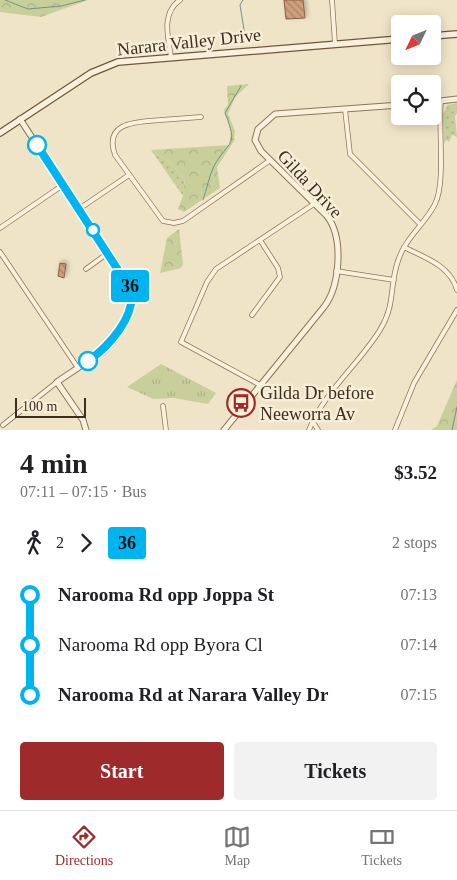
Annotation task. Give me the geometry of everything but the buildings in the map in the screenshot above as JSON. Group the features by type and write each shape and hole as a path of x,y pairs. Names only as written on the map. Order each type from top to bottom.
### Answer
{"main road":[{"path":"441,35 457,34"},
{"name":"Narara Valley Drive","path":"0,133 100,68 129,60 391,40"}],"street":[{"path":"171,57 167,17 170,8 180,0"},
{"path":"332,0 335,44"},
{"path":"441,101 457,99"},
{"name":"Gilda Drive","path":"224,430 330,299 334,288 336,271 338,247 336,231 331,222 314,204 269,161 255,140 258,129 275,114 391,106"},
{"path":"345,110 350,154 420,224"},
{"path":"201,117 136,122 121,127 114,135 112,144 115,155 159,218 166,222 174,223 183,220 269,161"},
{"path":"3,425 108,345 119,330 131,304 130,286 20,119"},
{"path":"309,430 312,422 384,324 392,302 397,264 404,247 435,203 440,187 441,125"},
{"path":"79,209 129,175"},
{"path":"0,228 63,185"},
{"path":"260,385 180,342 207,282 216,269 314,204"},
{"path":"252,314 280,277 278,268 260,240"},
{"path":"404,247 442,266 452,277 457,290"},
{"path":"86,269 108,253"},
{"path":"1,254 78,368"},
{"path":"0,261 1,254"},
{"path":"336,271 394,280"},
{"path":"395,430 414,383 457,310"},
{"path":"57,382 83,420 86,430"},
{"path":"163,406 166,430"},
{"path":"312,422 318,430"}],"green space":[{"path":"0,0 88,0 41,17 0,12"},
{"path":"249,84 235,97 228,114 235,131 234,141 217,167 220,188 184,212 178,209 183,196 185,179 169,162 151,150 229,145 231,131 224,110 228,105 227,86"},
{"path":"457,103 457,113 455,116 457,137 452,135 449,142 446,140 444,144 443,114 448,105"},
{"path":"151,150 169,162 185,179 183,196"},
{"path":"179,229 183,264 181,268 160,273 167,238"},
{"path":"161,364 216,393 208,404 174,398 153,399 127,387"},
{"path":"457,380 457,430 431,430 437,426"}],"waterway":[{"path":"5,0 28,9 61,6 85,0"},
{"path":"243,0 240,5 246,42"},
{"path":"203,200 214,166 232,138 225,113 241,86"},
{"path":"452,430 457,407"}],"bus line":[{"name":"36","path":"37,145 128,282 131,290 131,304 119,330 105,348 88,361"}],"place":[{"name":"Gilda Dr before Neeworra Av","path":"241,403"}]}
